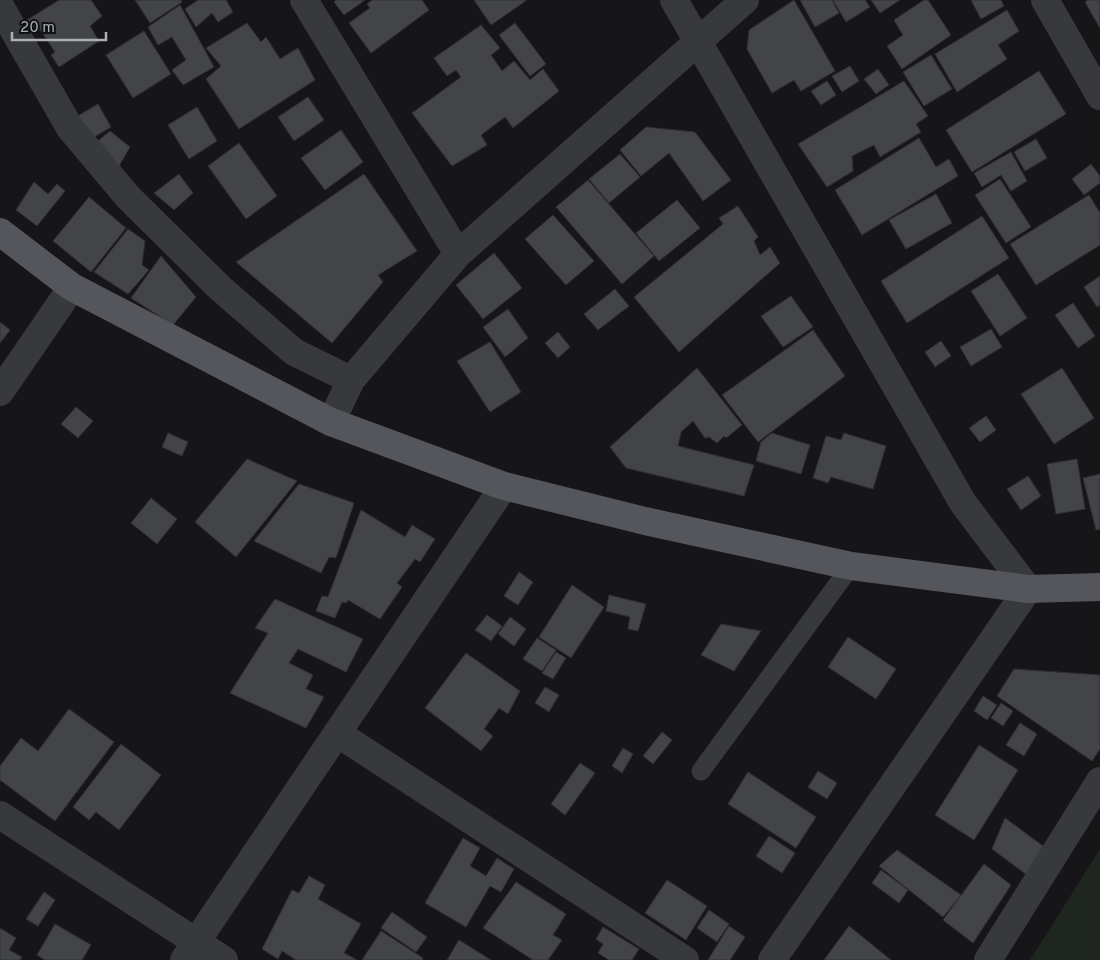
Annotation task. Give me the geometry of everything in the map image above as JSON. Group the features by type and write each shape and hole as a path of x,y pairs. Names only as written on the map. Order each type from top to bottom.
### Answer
{"main road":[{"path":"0,232 72,287 331,422 504,486 645,521 851,566 1028,589 1100,587"}],"street":[{"path":"304,0 458,254"},
{"path":"674,0 963,503 1028,589 772,960"},
{"path":"331,422 351,380 458,254 745,0"},
{"path":"1045,0 1100,96"},
{"path":"0,6 70,128 128,197 220,288 294,352 351,380"},
{"path":"0,392 72,287"},
{"path":"190,951 504,486"},
{"path":"337,733 685,960"},
{"path":"988,960 1100,781"},
{"path":"0,815 190,951 224,960"}],"lane":[{"path":"701,772 851,566"}],"shaded area":[{"path":"1100,849 1100,960 1030,960"}],"building":[{"path":"59,0 91,0 102,16 90,26 99,41 59,67 51,55 55,52 39,28 31,32 24,22"},
{"path":"135,0 181,0 182,2 150,23"},
{"path":"198,0 226,0 233,12 218,22 212,13 196,27 185,9"},
{"path":"336,0 365,0 344,15 334,2"},
{"path":"372,0 422,0 429,10 371,53 349,23 370,8 367,4"},
{"path":"474,0 527,0 491,25"},
{"path":"794,0 835,71 801,91 794,80 772,93 747,49 749,30"},
{"path":"800,0 832,0 839,13 815,27"},
{"path":"833,0 865,0 870,7 846,22"},
{"path":"871,0 900,0 880,13"},
{"path":"924,0 928,0 951,35 902,69 887,46 903,35 894,20"},
{"path":"971,0 1001,0 1004,6 981,19"},
{"path":"1088,0 1100,0 1100,28 1085,2"},
{"path":"180,5 214,67 183,85 172,70 186,60 172,37 158,45 148,27"},
{"path":"1007,10 1019,31 998,45 1007,59 957,92 935,54"},
{"path":"247,23 261,42 266,37 280,59 298,48 315,80 239,129 206,79 221,66 206,48"},
{"path":"515,23 546,64 530,76 499,35"},
{"path":"481,25 500,48 491,55 502,71 514,61 530,80 543,69 559,91 513,128 505,117 481,135 487,145 452,166 412,113 461,77 456,70 447,76 434,58"},
{"path":"144,31 171,74 133,98 106,55"},
{"path":"931,55 952,89 924,106 903,72"},
{"path":"850,66 859,81 842,92 832,76"},
{"path":"878,69 889,85 876,94 864,79"},
{"path":"1039,71 1066,114 972,172 946,130"},
{"path":"827,81 836,95 821,105 811,91"},
{"path":"904,81 928,116 916,124 921,132 880,157 874,145 852,156 853,171 827,187 798,144"},
{"path":"308,97 324,120 294,141 278,117"},
{"path":"98,104 111,127 89,140 76,117"},
{"path":"197,107 217,141 189,159 168,125"},
{"path":"646,127 695,132 731,180 703,201 669,153 641,176 620,150"},
{"path":"341,130 363,162 325,190 301,158"},
{"path":"110,131 130,147 119,166 92,146"},
{"path":"919,138 936,167 949,159 958,176 862,235 835,190"},
{"path":"1036,139 1047,158 1025,171 1014,152"},
{"path":"239,143 277,196 246,219 208,166"},
{"path":"1011,152 1027,181 1011,191 1001,175 982,187 974,173"},
{"path":"620,154 640,177 609,203 589,179"},
{"path":"1091,164 1100,176 1100,183 1084,195 1072,179"},
{"path":"179,174 193,193 174,210 154,193"},
{"path":"364,174 417,251 378,275 383,282 332,343 236,262"},
{"path":"1000,179 1031,227 1006,243 975,195"},
{"path":"588,180 654,256 622,284 556,207"},
{"path":"34,182 48,194 57,184 65,191 37,226 16,210"},
{"path":"936,194 952,223 906,249 889,220"},
{"path":"1089,195 1100,213 1100,245 1036,285 1010,244"},
{"path":"89,197 126,228 91,272 53,241"},
{"path":"677,200 700,228 659,261 636,233"},
{"path":"738,206 758,237 754,241 760,255 770,247 780,263 679,352 634,297 723,224 719,218"},
{"path":"553,215 594,261 566,285 525,239"},
{"path":"982,216 1009,258 907,323 881,281"},
{"path":"128,229 145,241 142,265 149,270 128,294 94,272"},
{"path":"494,253 522,288 483,319 456,285"},
{"path":"161,256 196,297 173,325 131,298"},
{"path":"998,274 1027,318 1000,336 971,291"},
{"path":"1100,276 1100,305 1097,307 1084,287"},
{"path":"615,289 629,306 598,330 584,314"},
{"path":"791,296 813,327 783,347 761,316"},
{"path":"1073,303 1095,336 1078,348 1055,315"},
{"path":"508,309 528,338 505,357 483,327"},
{"path":"0,322 10,330 0,343"},
{"path":"991,329 1002,347 971,366 960,347"},
{"path":"813,330 845,376 758,442 722,395"},
{"path":"558,332 570,347 558,358 545,343"},
{"path":"941,341 951,356 935,367 925,352"},
{"path":"490,342 521,392 490,412 457,361"},
{"path":"697,368 742,425 726,438 724,436 717,443 709,437 705,438 693,421 681,432 678,446 754,465 744,496 626,468 610,447"},
{"path":"1062,368 1094,418 1054,444 1021,394"},
{"path":"76,407 93,421 78,438 61,424"},
{"path":"986,416 996,430 980,442 969,428"},
{"path":"168,433 188,442 182,456 162,447"},
{"path":"772,433 810,445 801,474 756,461 761,442"},
{"path":"844,433 886,446 873,489 831,477 828,483 813,478 826,436 841,440"},
{"path":"247,459 297,481 236,557 195,522"},
{"path":"1077,459 1085,509 1056,514 1047,464"},
{"path":"1100,474 1100,529 1096,530 1083,478"},
{"path":"1028,476 1041,496 1021,510 1007,489"},
{"path":"299,484 354,503 336,558 329,557 321,573 254,541"},
{"path":"151,498 177,519 157,544 131,523"},
{"path":"361,510 405,537 412,525 435,539 420,562 415,559 397,583 402,587 380,619 348,600 346,603 342,602 335,618 316,611 322,596 328,597"},
{"path":"519,572 533,582 518,605 504,596"},
{"path":"572,585 604,607 571,658 539,637"},
{"path":"609,595 646,604 638,631 628,629 630,617 606,611"},
{"path":"275,599 363,639 346,672 298,649 289,663 313,675 306,689 324,697 306,728 230,693 268,633 255,628"},
{"path":"487,615 502,626 491,641 475,630"},
{"path":"510,617 526,629 514,646 498,634"},
{"path":"721,624 761,631 734,671 701,655"},
{"path":"848,637 896,669 876,699 828,667"},
{"path":"537,638 556,650 542,671 523,659"},
{"path":"556,652 566,658 553,679 542,673"},
{"path":"466,653 520,691 508,714 499,708 484,729 493,736 481,751 425,708"},
{"path":"1014,669 1100,675 1100,749 1092,761 997,696"},
{"path":"545,687 559,695 549,712 535,703"},
{"path":"983,696 997,705 987,720 974,711"},
{"path":"1001,703 1013,711 1003,726 991,718"},
{"path":"69,709 114,742 55,821 0,780 0,766 21,738 38,751"},
{"path":"1020,723 1037,734 1024,756 1006,745"},
{"path":"662,732 672,740 653,764 643,756"},
{"path":"121,744 161,775 119,830 96,812 89,820 73,807"},
{"path":"979,745 1018,770 974,840 935,815"},
{"path":"623,748 633,754 622,773 612,766"},
{"path":"580,763 595,773 565,815 551,804"},
{"path":"818,771 837,783 827,799 808,787"},
{"path":"748,772 816,817 796,848 728,804"},
{"path":"1005,818 1047,849 1027,875 992,849"},
{"path":"769,836 795,853 782,873 756,856"},
{"path":"463,838 480,848 470,866 486,876 497,858 514,869 501,892 490,886 466,927 425,903"},
{"path":"897,850 961,895 943,917 879,866"},
{"path":"984,864 1011,885 973,943 943,920"},
{"path":"881,870 908,890 899,903 872,883"},
{"path":"309,876 325,885 318,899 361,924 344,953 357,960 296,960 282,951 278,959 262,949 292,890 299,893"},
{"path":"667,880 707,906 686,940 645,913"},
{"path":"516,882 566,914 553,935 562,940 548,960 533,960 483,928"},
{"path":"44,892 55,900 38,926 26,919"},
{"path":"709,910 729,924 717,942 697,928"},
{"path":"392,912 427,937 416,952 381,928"},
{"path":"55,924 91,945 82,960 45,960 37,955"},
{"path":"729,926 745,937 730,960 708,960"},
{"path":"849,926 891,960 824,960"},
{"path":"603,927 639,949 632,960 609,960 598,953 603,944 596,939"},
{"path":"0,928 16,938 9,950 22,957 20,960 0,960"},
{"path":"381,931 423,958 422,960 362,960"},
{"path":"459,940 491,960 447,960"}]}
